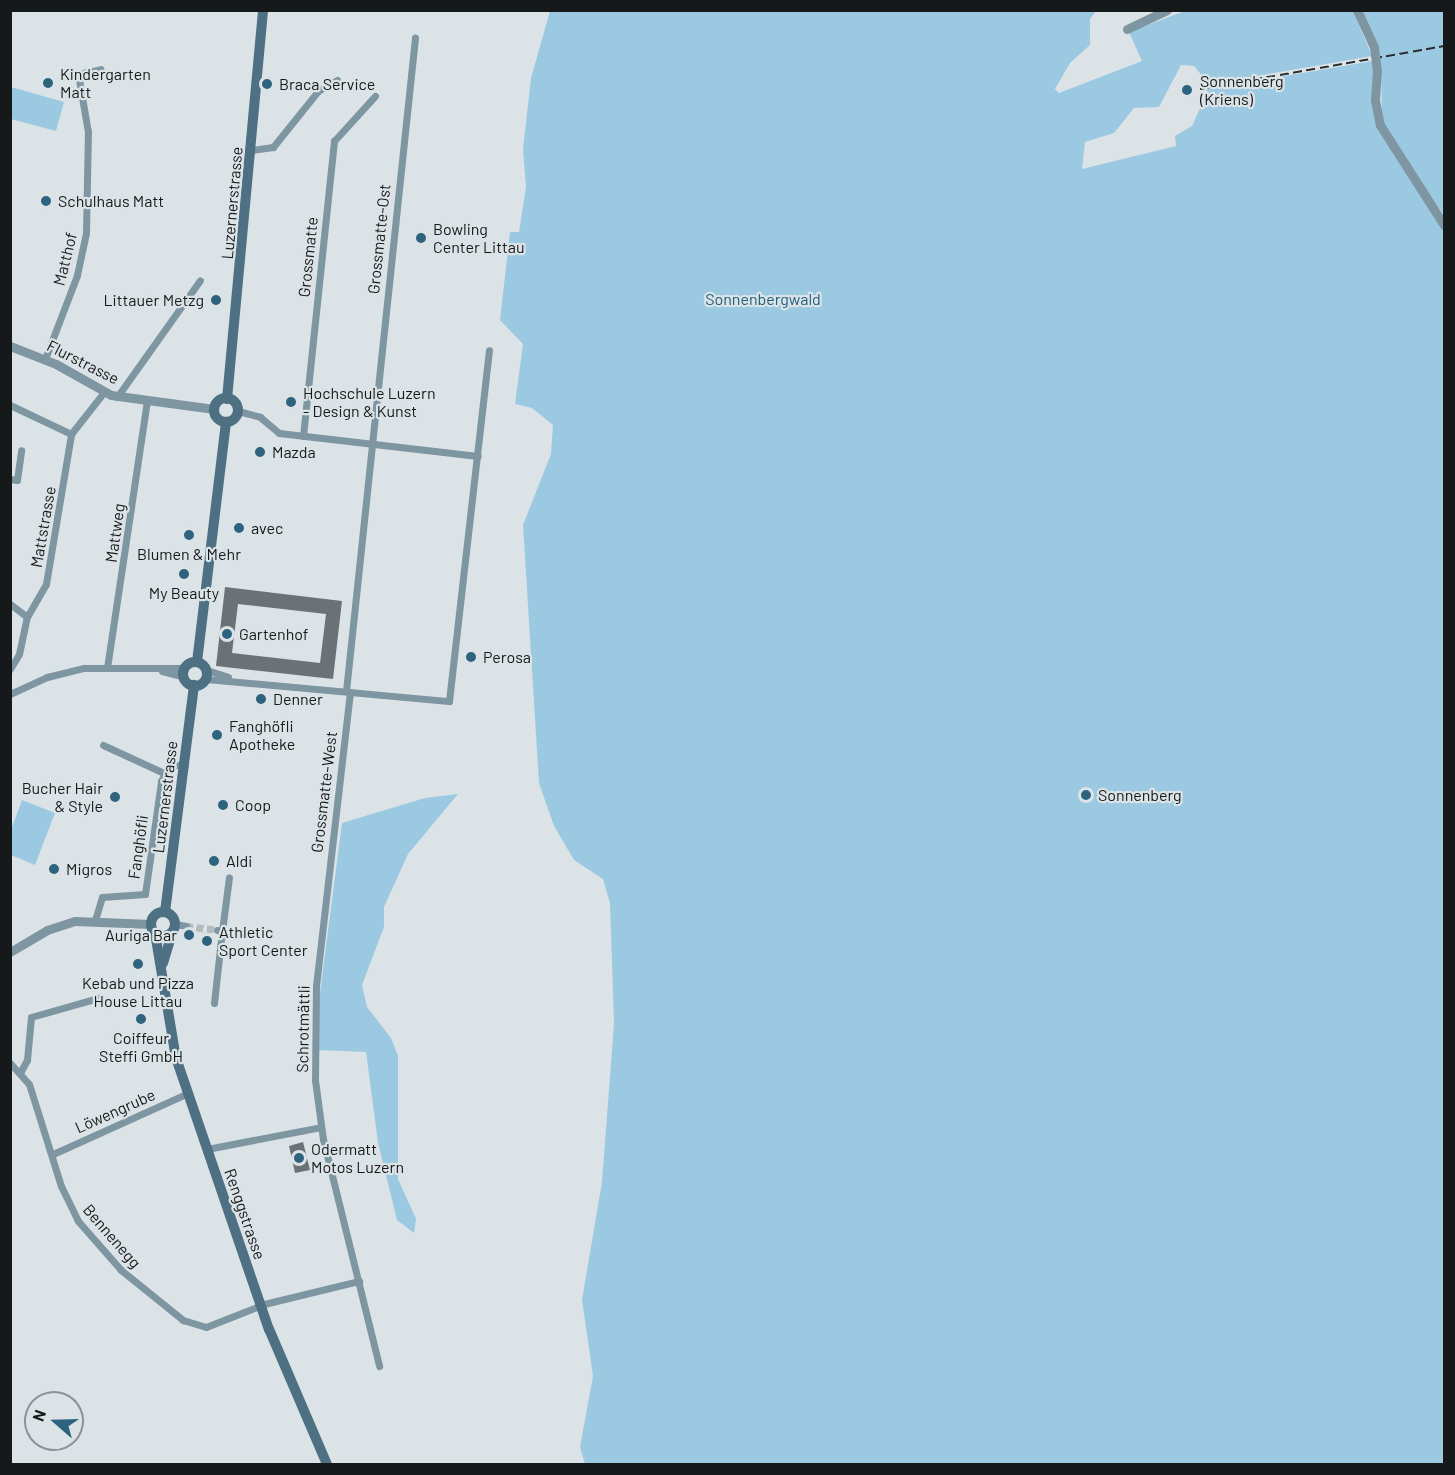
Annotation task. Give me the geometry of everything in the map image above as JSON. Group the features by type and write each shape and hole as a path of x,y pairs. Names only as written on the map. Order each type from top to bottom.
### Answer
{"main road":[{"name":"Luzernerstrasse","path":"227,399 252,150 263,10"},
{"path":"197,662 207,674 194,685 184,673 197,662 226,422 237,411 227,399 214,409 216,417 226,422"},
{"name":"Luzernerstrasse","path":"165,912 194,685"},
{"path":"165,912 178,928 153,928 157,914 165,912"},
{"name":"Renggstrasse","path":"153,928 162,966 167,1023 188,1093 261,1305 327,1464"},
{"name":"Renggstrasse","path":"162,966 178,928"}],"street":[{"path":"1127,29 1167,10"},
{"path":"1357,10 1374,47 1377,70 1375,100 1380,125 1444,225"},
{"name":"Grossmatte-Ost","path":"375,444 415,38"},
{"name":"Matthof","path":"45,358 77,275 86,233 88,132 79,80 84,73 101,69"},
{"path":"252,150 273,147 318,91 337,80"},
{"name":"Grossmatte","path":"303,436 334,141 375,96"},
{"path":"117,397 200,280"},
{"name":"Flurstrasse","path":"10,346 45,358 117,397 214,409"},
{"path":"207,674 443,703 452,696 489,350"},
{"name":"Mattstrasse","path":"10,669 19,654 27,617 46,584 71,434 104,392"},
{"name":"Mattweg","path":"107,668 147,401"},
{"path":"10,405 71,434"},
{"path":"237,411 253,414 279,433 478,456"},
{"path":"348,691 375,444"},
{"path":"10,479 17,480 21,450"},
{"path":"10,604 27,617"},
{"path":"10,694 63,672 107,668 184,673"},
{"name":"Grossmatte-West","path":"326,896 348,691"},
{"path":"103,745 164,773 172,764 185,765"},
{"name":"Fanghöfli","path":"95,920 102,897 145,894 164,773"},
{"path":"214,1004 219,930 229,877"},
{"name":"Schrotmättli","path":"326,896 314,1034 321,1127 379,1366"},
{"path":"10,952 47,930 95,920 153,928"},
{"path":"20,1073 27,1060 31,1017 98,998"},
{"name":"Bennenegg","path":"10,1063 29,1083 63,1194 78,1221 121,1270 178,1317 194,1326 206,1327 261,1305"},
{"name":"Löwengrube","path":"52,1154 188,1093"},
{"path":"207,1149 321,1127"},
{"path":"261,1305 359,1281"}],"green space":[{"name":"Sonnenbergwald","path":"550,11 1096,11 1090,19 1090,45 1070,63 1055,89 1059,93 1142,61 1129,32 1185,11 1353,11 1372,56 1228,81 1225,86 1373,61 1374,107 1444,227 1444,1464 585,1464 580,1447 593,1376 582,1300 602,1182 614,1023 610,903 603,879 574,860 554,826 539,783 523,525 551,454 553,425 532,408 515,404 523,344 500,320 510,232 519,232 526,187 523,149 531,78","holes":["1181,65 1194,66 1207,82 1207,93 1192,126 1175,136 1176,146 1082,169 1085,142 1114,133 1134,108 1159,107"]},
{"path":"1359,11 1444,11 1444,215 1399,153 1382,120 1381,66"},
{"path":"11,87 64,102 56,131 11,119"},
{"path":"458,794 408,854 384,907 384,927 362,985 367,1007 391,1038 398,1056 398,1179 416,1219 414,1233 397,1220 378,1143 366,1052 317,1050 317,1016 342,823 425,798"},
{"path":"22,800 55,813 35,865 11,855 11,830"}],"building":[{"name":"Gartenhof","path":"225,587 342,601 333,679 216,666","holes":["238,604 326,614 320,663 232,653"]},
{"name":"Odermatt Motos Luzern","path":"303,1142 310,1170 295,1173 289,1146"}],"tunnel":[{"path":"186,926 217,930"}],"railway":[{"path":"1200,89 1444,46"}],"place":[{"name":"Kindergarten Matt","path":"48,83"},
{"name":"Braca Service","path":"267,84"},
{"name":"Sonnenberg (Kriens)","path":"1187,90"},
{"name":"Schulhaus Matt","path":"46,201"},
{"name":"Bowling Center Littau","path":"421,238"},
{"name":"Littauer Metzg","path":"216,300"},
{"name":"Hochschule Luzern - Design & Kunst","path":"291,402"},
{"name":"Mazda","path":"260,452"},
{"name":"avec","path":"239,528"},
{"name":"Blumen & Mehr","path":"189,535"},
{"name":"My Beauty","path":"184,574"},
{"name":"Gartenhof","path":"227,634"},
{"name":"Perosa","path":"471,657"},
{"name":"Denner","path":"261,699"},
{"name":"Fanghöfli Apotheke","path":"217,735"},
{"name":"Sonnenberg","path":"1086,795"},
{"name":"Bucher Hair & Style","path":"115,797"},
{"name":"Coop","path":"223,805"},
{"name":"Aldi","path":"214,861"},
{"name":"Migros","path":"54,869"},
{"name":"Auriga Bar","path":"189,935"},
{"name":"Athletic Sport Center","path":"207,941"},
{"name":"Kebab und Pizza House Littau","path":"138,964"},
{"name":"Coiffeur Steffi GmbH","path":"141,1019"},
{"name":"Odermatt Motos Luzern","path":"299,1158"}]}
